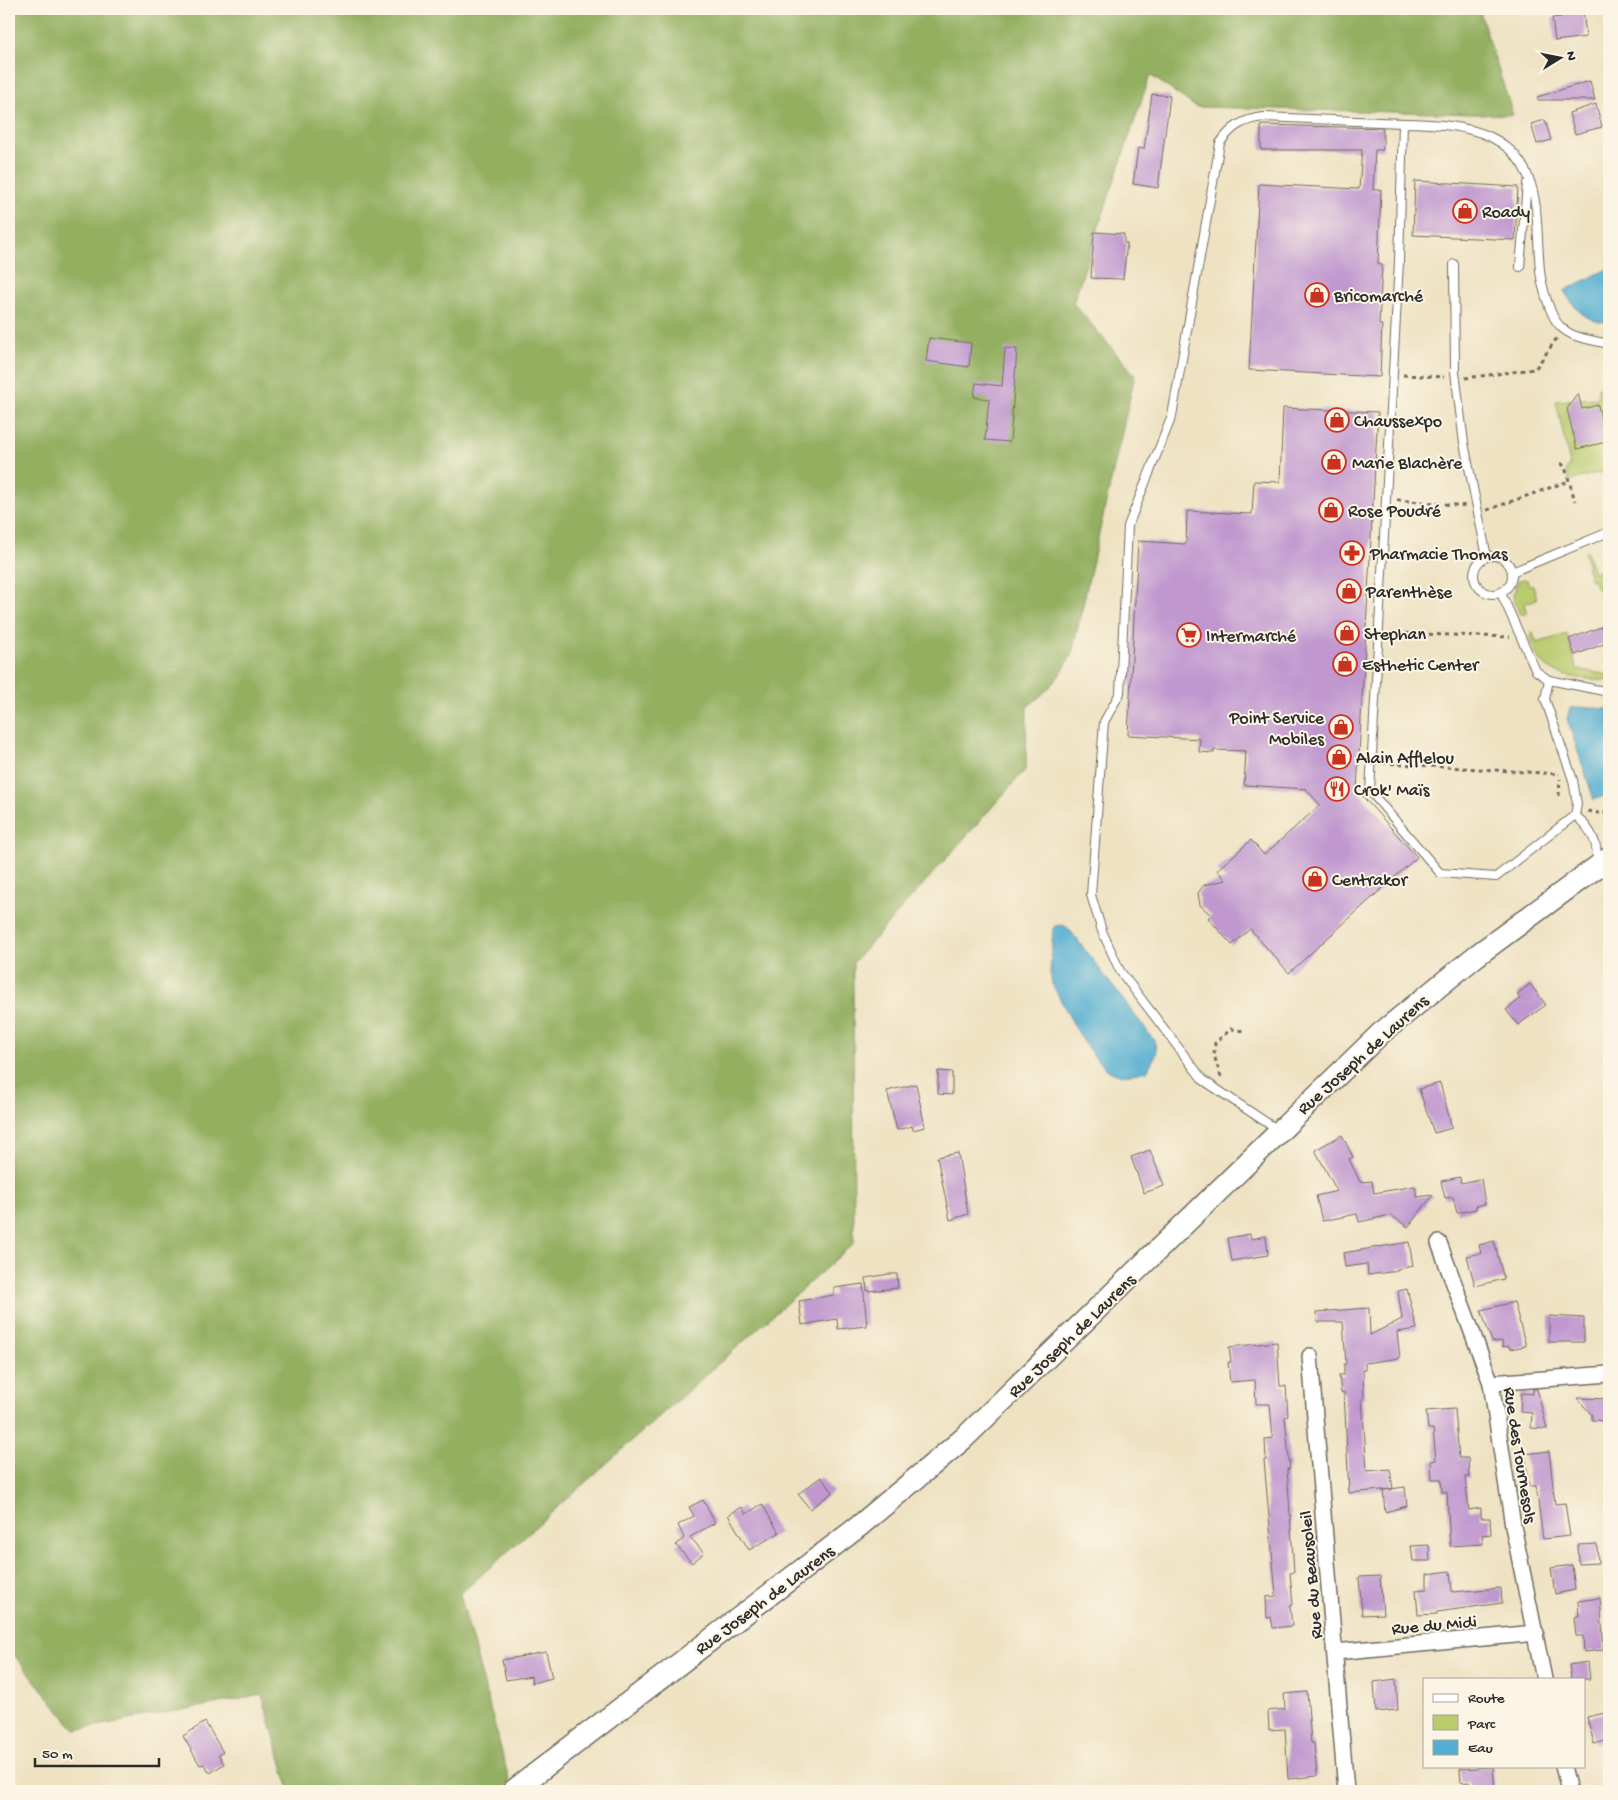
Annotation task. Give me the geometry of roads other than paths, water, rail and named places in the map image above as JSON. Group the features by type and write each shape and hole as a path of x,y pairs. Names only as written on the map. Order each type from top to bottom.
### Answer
{"main road":[{"name":"Rue Joseph de Laurens","path":"513,1791 858,1527 963,1439 1372,1041 1413,1005 1476,956 1609,858"}],"street":[{"name":"Rue des Tournesols","path":"1439,1243 1491,1382 1513,1526 1544,1678"},
{"name":"Rue du Beausoleil","path":"1310,1356 1346,1791"},
{"path":"1491,1382 1609,1374"},
{"name":"Rue du Midi","path":"1335,1652 1536,1633"},
{"path":"1563,1768 1569,1791"}],"lane":[{"path":"1279,1131 1204,1080 1120,971 1102,931 1091,895 1104,722 1120,693 1128,526 1172,416 1220,142 1228,131 1247,119 1264,116 1440,124 1468,129 1494,138 1515,152 1524,166 1536,207 1542,287 1559,326 1577,337 1609,344"},
{"path":"1403,123 1399,262 1370,791 1440,873 1496,877 1576,812"},
{"path":"1520,267 1527,177"},
{"path":"1454,264 1456,376 1464,443 1487,557"},
{"path":"1512,572 1609,532"},
{"path":"1494,556 1505,561 1512,572 1510,584 1501,593 1489,594 1483,591 1476,582 1475,570 1482,560 1487,557 1494,556"},
{"path":"1501,593 1536,670 1549,680 1609,692"},
{"path":"1549,680 1545,699 1573,780 1576,812 1588,826 1597,848 1597,862 1591,873"}],"water":[{"path":"1609,268 1609,322 1594,320 1582,314 1564,291"},
{"path":"1570,708 1609,709 1609,794 1594,800 1567,719"},
{"path":"1063,925 1069,929 1154,1040 1157,1053 1147,1071 1132,1074 1116,1074 1097,1060 1080,1035 1052,984 1050,973 1053,929 1055,926"}],"place":[{"name":"Roady","path":"1465,211"},
{"name":"Bricomarché","path":"1317,295"},
{"name":"Chaussexpo","path":"1337,420"},
{"name":"Marie Blachère","path":"1334,462"},
{"name":"Rose Poudré","path":"1331,510"},
{"name":"Pharmacie Thomas","path":"1352,553"},
{"name":"Parenthèse","path":"1349,591"},
{"name":"Stephan","path":"1347,633"},
{"name":"Intermarché","path":"1189,635"},
{"name":"Esthetic Center","path":"1345,664"},
{"name":"Point Service Mobiles","path":"1341,727"},
{"name":"Alain Afflelou","path":"1339,757"},
{"name":"Crok' Maïs","path":"1337,789"},
{"name":"Centrakor","path":"1315,879"}]}
